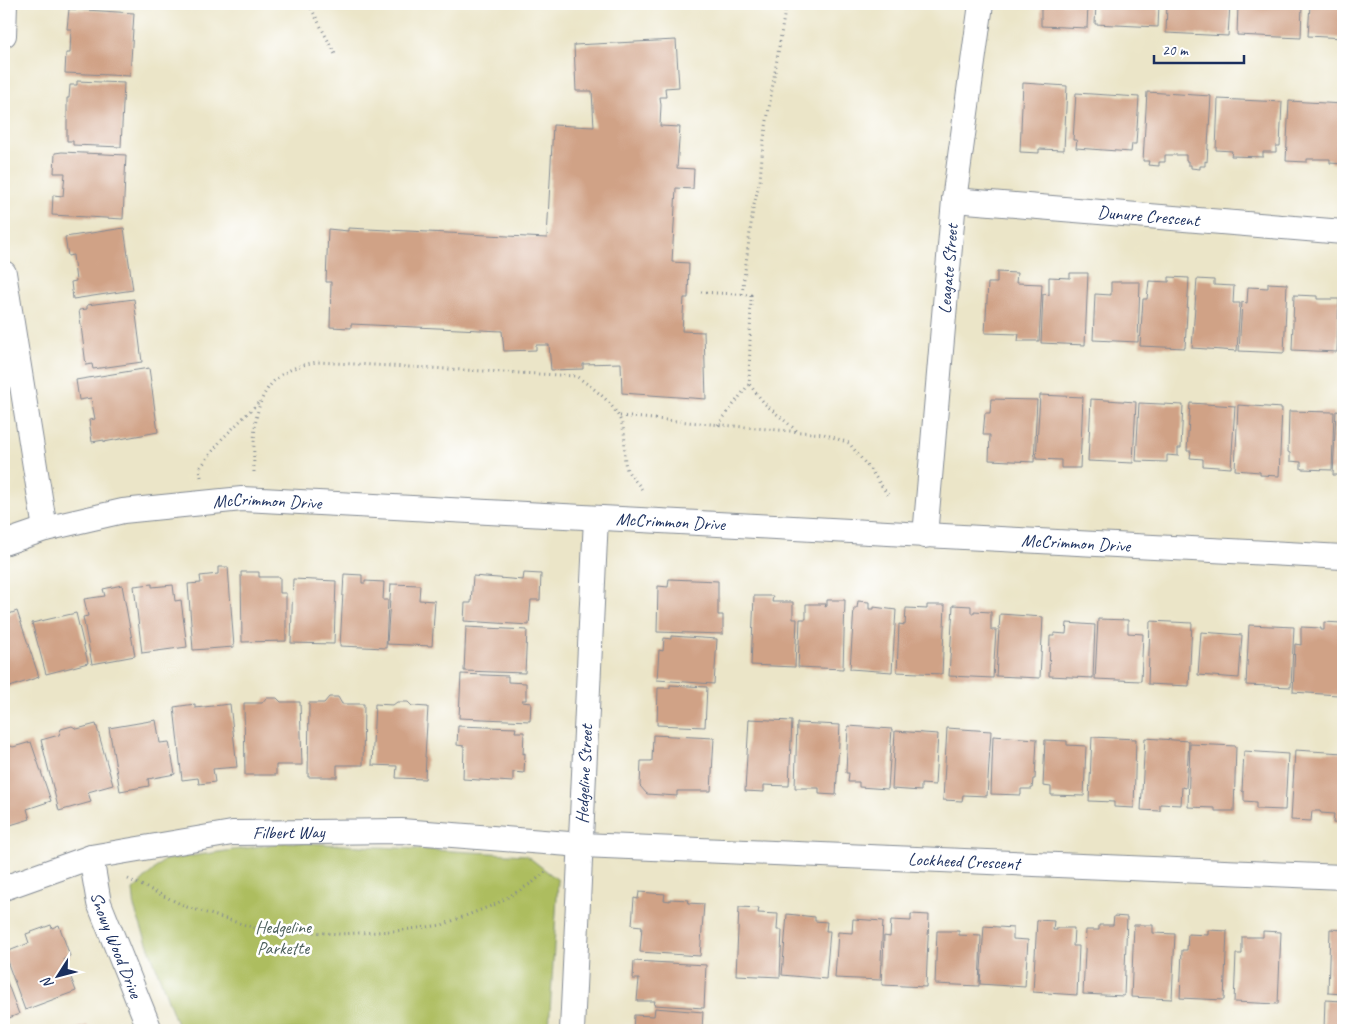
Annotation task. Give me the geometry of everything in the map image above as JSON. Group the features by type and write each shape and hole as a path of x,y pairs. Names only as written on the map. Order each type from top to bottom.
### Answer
{"street":[{"path":"4,35 5,4"},
{"name":"Leagate Street","path":"925,536 954,200 982,4"},
{"name":"Dunure Crescent","path":"954,200 1343,232"},
{"path":"4,273 45,529"},
{"name":"McCrimmon Drive","path":"4,543 45,529 123,511 242,499 1343,557"},
{"name":"Hedgeline Street","path":"572,1030 596,518"},
{"name":"Filbert Way","path":"4,888 91,857 232,833 401,831 582,844"},
{"name":"Lockheed Crescent","path":"582,844 1343,877"},
{"name":"Snowy Wood Drive","path":"91,857 99,903 150,1030"}],"path":[{"path":"309,4 335,54"},
{"path":"742,294 753,208 760,180 762,145 786,4"},
{"path":"701,292 751,295 749,384 718,425"},
{"path":"203,503 200,468 222,439 261,401 283,373 299,365 317,362 576,376 600,393 620,416 624,433 627,470 632,478 640,484 653,521"},
{"path":"749,384 765,404 798,432"},
{"path":"254,500 253,444 255,417 261,401"},
{"path":"620,416 824,434 849,443 888,495"},
{"path":"91,857 139,885 187,908 256,928 340,934 395,931 442,925 496,904 532,882 582,844"}],"green space":[{"name":"Hedgeline Parkette","path":"288,842 526,855 558,880 549,1030 179,1030 135,910 133,890 164,860"}],"building":[{"path":"1041,4 1088,4 1087,28 1041,26"},
{"path":"1096,4 1159,4 1158,27 1095,24"},
{"path":"1167,4 1230,4 1228,36 1166,33"},
{"path":"1238,4 1302,4 1301,38 1237,35"},
{"path":"1310,4 1343,4 1343,38 1308,36"},
{"path":"69,9 134,13 130,76 65,73 66,53 70,53 71,29 67,29"},
{"path":"676,40 679,87 665,88 666,97 660,97 660,126 680,127 677,168 694,169 693,189 676,188 672,262 689,263 688,298 684,298 682,331 704,332 706,399 622,393 621,363 583,364 583,369 551,370 549,345 536,345 536,350 504,351 502,331 351,324 351,328 330,327 331,282 326,282 328,229 348,231 348,228 547,238 553,125 594,127 592,91 576,91 574,45"},
{"path":"77,81 124,83 121,147 73,145 73,141 67,141 67,98 69,98 70,85 77,85"},
{"path":"1023,83 1067,86 1064,150 1039,149 1039,153 1020,152"},
{"path":"1147,92 1211,96 1207,162 1205,161 1205,166 1200,166 1200,169 1191,168 1191,165 1188,165 1188,161 1186,161 1186,155 1165,155 1165,162 1159,162 1159,166 1148,165 1149,161 1143,161"},
{"path":"1076,93 1139,97 1136,144 1132,144 1131,152 1076,148 1077,140 1073,140"},
{"path":"1218,99 1282,102 1280,146 1276,146 1276,152 1263,152 1263,157 1231,156 1232,151 1216,150"},
{"path":"1289,101 1343,104 1343,164 1330,163 1330,159 1307,159 1307,162 1286,161"},
{"path":"55,153 126,155 123,219 52,215 53,195 63,196 65,173 54,173"},
{"path":"124,228 133,290 73,299 71,282 76,281 73,255 68,256 65,237"},
{"path":"997,272 1017,273 1016,283 1042,284 1039,341 1018,341 1019,334 985,333 988,283 997,283"},
{"path":"1070,273 1088,273 1085,345 1041,343 1043,294 1049,295 1049,277 1070,278"},
{"path":"1169,277 1189,278 1185,348 1140,346 1143,299 1147,299 1149,281 1169,282"},
{"path":"1197,279 1214,280 1214,285 1234,286 1233,303 1240,303 1237,351 1192,348"},
{"path":"1111,282 1140,282 1138,342 1093,340 1095,294 1111,295"},
{"path":"1268,283 1287,284 1284,353 1239,351 1242,302 1247,303 1248,287 1268,288"},
{"path":"1294,295 1317,296 1317,299 1339,299 1337,352 1292,350"},
{"path":"134,299 142,362 93,369 92,364 86,365 79,310 87,309 87,305"},
{"path":"149,368 158,432 104,442 104,440 92,442 89,420 95,419 91,398 79,400 76,380"},
{"path":"1040,395 1083,397 1080,468 1061,468 1061,460 1036,459"},
{"path":"991,399 1037,400 1034,462 989,460 990,435 983,435 985,413 990,413"},
{"path":"1091,399 1136,402 1133,463 1088,461"},
{"path":"1139,403 1183,405 1181,448 1178,448 1178,456 1167,455 1167,462 1136,461"},
{"path":"1190,403 1235,406 1231,468 1203,466 1203,459 1190,458 1191,451 1187,451"},
{"path":"1238,405 1282,408 1279,476 1260,475 1260,472 1235,470"},
{"path":"1289,411 1334,412 1332,470 1301,469 1301,462 1290,461 1290,453 1288,452"},
{"path":"1336,411 1343,412 1343,475 1333,475"},
{"path":"218,567 228,567 234,647 193,650 188,584 201,583 200,576 218,574"},
{"path":"241,572 259,572 259,577 280,577 280,593 286,593 286,641 242,642"},
{"path":"524,573 541,574 540,600 531,600 529,625 464,621 465,603 471,603 473,576 523,580"},
{"path":"344,574 362,575 362,583 365,583 365,581 384,582 383,600 388,600 386,648 340,646"},
{"path":"293,579 336,581 334,644 291,643"},
{"path":"669,579 718,581 718,615 723,615 723,634 657,632 658,586 668,587"},
{"path":"152,584 152,587 173,585 175,601 181,600 187,647 142,653 134,586"},
{"path":"391,584 420,585 419,600 435,601 432,646 387,644"},
{"path":"122,585 135,656 92,664 83,617 88,616 84,599 105,596 103,589"},
{"path":"754,596 773,596 772,602 793,602 793,619 797,619 795,667 751,665"},
{"path":"827,600 845,600 843,669 798,667 800,619 806,619 806,604 826,604 825,607 827,606"},
{"path":"858,601 869,602 869,609 874,609 874,607 896,610 892,672 850,669 854,608 857,608"},
{"path":"927,605 945,605 942,674 897,672 899,624 905,625 906,608 927,609"},
{"path":"953,605 971,606 971,613 974,613 974,611 991,612 991,630 996,630 993,678 949,676"},
{"path":"17,611 39,677 4,689 4,616"},
{"path":"76,613 88,663 46,674 32,623"},
{"path":"1000,614 1043,617 1040,678 996,676"},
{"path":"1098,619 1128,620 1128,633 1143,634 1141,681 1095,679"},
{"path":"1150,621 1192,623 1189,686 1148,684"},
{"path":"1324,622 1341,623 1338,695 1293,692 1295,644 1301,645 1301,627 1321,628 1321,630 1324,630"},
{"path":"1067,623 1095,625 1093,678 1049,676 1050,636 1054,636 1054,633 1066,634"},
{"path":"1249,625 1294,627 1291,687 1246,685"},
{"path":"466,627 527,630 525,673 464,671"},
{"path":"1201,632 1242,635 1239,678 1198,675"},
{"path":"671,636 717,639 714,684 657,680 659,650 663,651 664,638 671,639"},
{"path":"461,674 508,676 508,682 526,683 526,700 522,700 522,702 531,703 530,721 459,718"},
{"path":"670,685 707,687 705,727 657,725 658,688 670,688"},
{"path":"329,697 338,697 342,704 364,704 363,765 337,765 337,777 308,777 309,703 324,703"},
{"path":"266,698 277,698 281,702 300,702 302,765 276,765 276,775 245,775 244,703 262,703"},
{"path":"397,702 408,702 412,706 428,707 425,779 396,778 397,766 372,765 375,704 393,705"},
{"path":"195,704 195,708 230,704 237,767 213,769 215,782 199,784 198,778 182,780 174,707"},
{"path":"749,719 792,721 789,786 764,785 764,792 745,791"},
{"path":"156,720 160,743 169,742 175,774 148,779 149,786 120,791 109,728"},
{"path":"797,723 840,725 836,795 819,794 819,788 795,788"},
{"path":"96,724 113,785 88,792 91,802 59,811 41,740 59,735 61,729 72,726 77,729"},
{"path":"458,726 516,728 515,732 524,732 524,773 513,772 513,782 463,779 464,746 457,745"},
{"path":"848,726 892,729 888,789 859,787 859,782 848,782 849,773 846,773"},
{"path":"947,728 991,731 987,796 963,795 962,801 943,800"},
{"path":"895,731 938,734 935,785 921,784 921,791 892,789"},
{"path":"653,735 714,738 711,791 677,791 677,796 647,794 640,786 641,761 652,761"},
{"path":"993,736 1037,739 1035,779 1033,779 1032,789 1021,789 1021,795 991,794"},
{"path":"1092,737 1136,739 1134,808 1114,807 1114,802 1089,801"},
{"path":"1145,738 1189,741 1186,788 1182,787 1181,805 1160,804 1160,811 1141,810"},
{"path":"1045,740 1067,741 1067,745 1086,746 1084,796 1051,795 1051,787 1043,786"},
{"path":"31,742 51,801 27,809 30,819 4,827 4,746 13,747"},
{"path":"1190,744 1236,746 1234,811 1215,811 1215,808 1188,807"},
{"path":"1295,750 1343,753 1343,824 1333,823 1334,814 1321,813 1320,811 1312,811 1311,821 1291,820"},
{"path":"1244,751 1288,754 1285,810 1256,809 1256,802 1244,801 1244,792 1242,791"},
{"path":"639,892 665,894 664,900 689,900 688,903 704,904 700,956 640,952 642,926 632,925 634,898 638,899"},
{"path":"739,907 759,908 758,913 778,914 777,930 782,930 780,977 736,975"},
{"path":"787,914 815,917 815,921 827,922 826,931 830,931 826,979 782,975"},
{"path":"911,914 929,915 926,987 882,985 884,936 890,937 891,920 911,921"},
{"path":"1114,916 1127,917 1124,996 1083,994 1086,930 1099,930 1099,925 1113,925"},
{"path":"853,919 883,921 880,980 835,978 838,932 852,933"},
{"path":"1037,920 1054,921 1053,930 1057,930 1057,928 1074,928 1073,946 1079,946 1077,995 1033,992"},
{"path":"51,925 52,928 59,925 70,956 64,959 76,991 25,1010 4,953 29,943 26,934"},
{"path":"1134,925 1153,925 1153,933 1175,934 1172,999 1131,997"},
{"path":"984,926 1013,928 1013,939 1028,940 1025,987 980,984"},
{"path":"1330,929 1343,930 1343,994 1328,993"},
{"path":"1208,930 1227,931 1224,1000 1180,998 1182,950 1187,950 1188,934 1208,935"},
{"path":"937,931 959,931 959,935 981,936 979,986 935,984"},
{"path":"1263,931 1281,932 1278,1004 1234,1002 1236,954 1242,954 1242,937 1263,937"},
{"path":"634,961 706,965 704,1008 654,1005 655,1001 637,1001 639,979 633,979"},
{"path":"4,974 19,1014 4,1020"},
{"path":"1325,1000 1343,1001 1343,1030 1324,1030"},
{"path":"655,1008 703,1012 702,1030 633,1030 634,1015 654,1016"},
{"path":"87,1025 89,1030 72,1030"}]}
